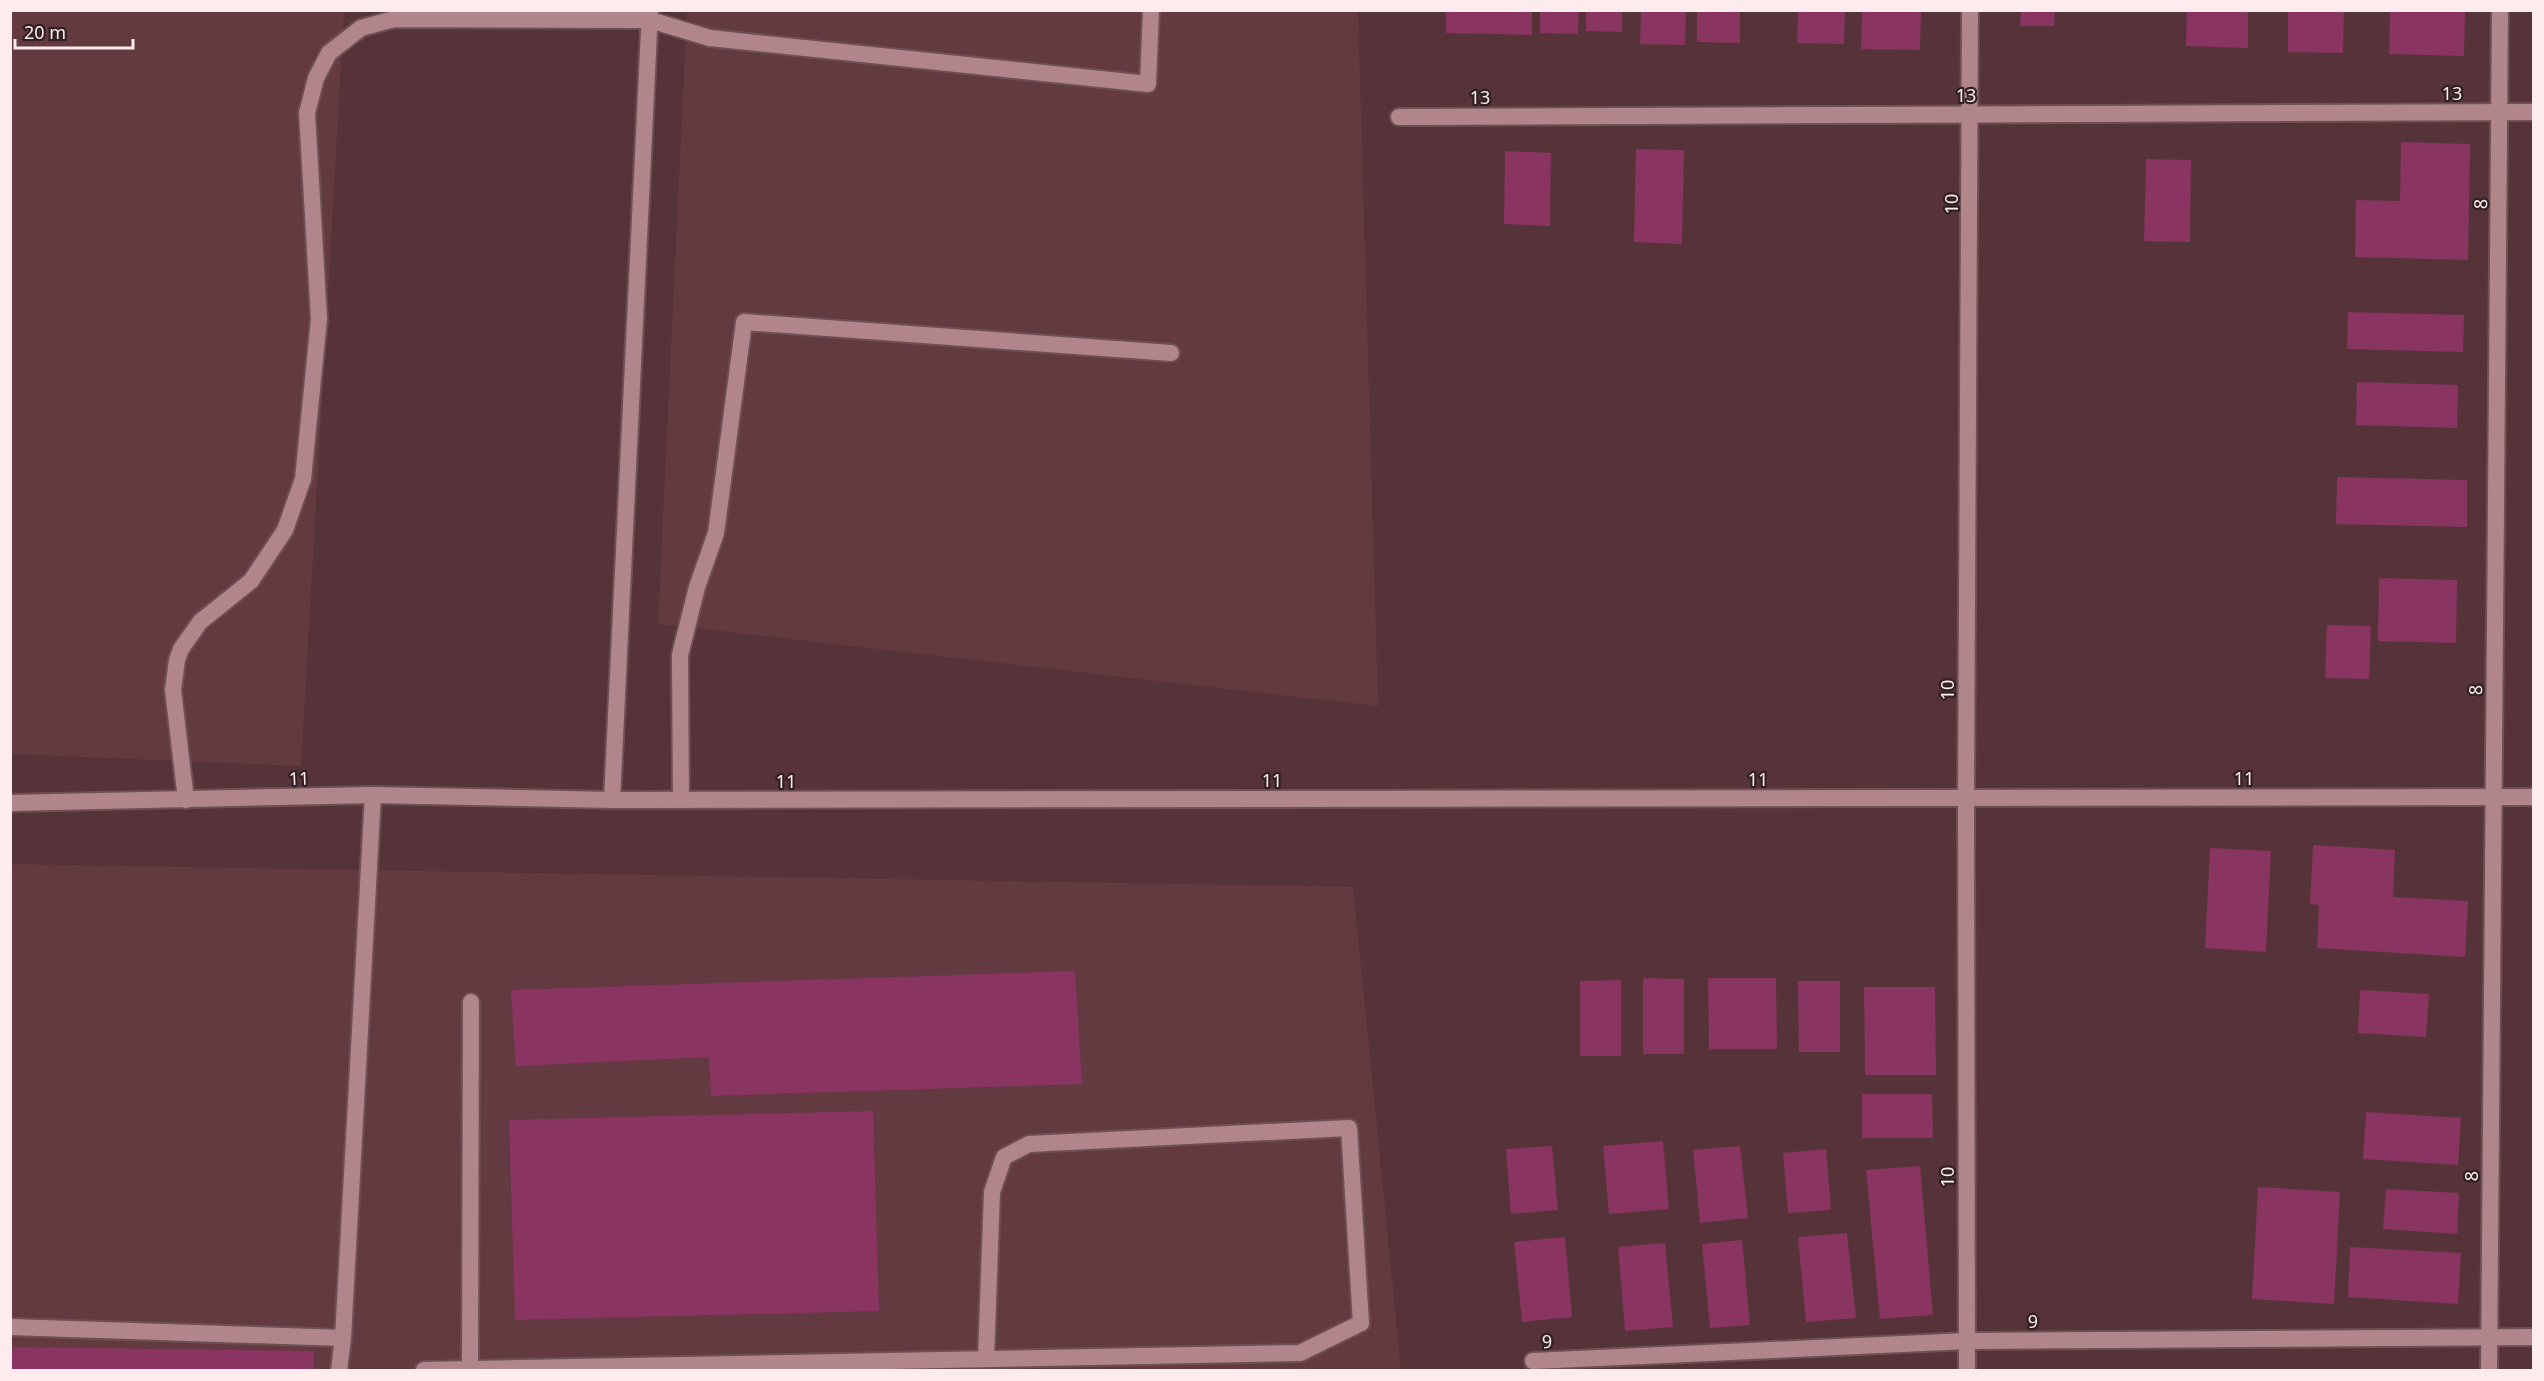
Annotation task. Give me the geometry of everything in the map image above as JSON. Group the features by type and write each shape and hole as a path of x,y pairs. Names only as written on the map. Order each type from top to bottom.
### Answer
{"street":[{"path":"186,800 173,690 177,660 181,649 200,622 251,581 285,530 303,479 319,319 307,113 316,78 329,53 361,28 394,19 650,15 710,38 1148,84 1151,10"},
{"name":"10","path":"1968,1371 1966,798 1970,10"},
{"name":"8","path":"2489,1371 2500,10"},
{"path":"612,800 650,15"},
{"name":"13","path":"1399,117 2534,112"},
{"path":"681,800 680,655 697,587 716,533 744,322 1170,354"},
{"path":"339,1371 343,1338 373,795"},
{"name":"11","path":"10,803 373,795 612,800 2534,797"},
{"path":"470,1370 471,1002"},
{"path":"424,1371 1300,1353 1360,1323 1349,1128 1029,1144 1004,1157 992,1192 986,1359"},
{"path":"10,1327 343,1338"},
{"name":"9","path":"1533,1361 1967,1341 2534,1337"}],"shaded area":[{"path":"11,11 344,11 301,766 11,754"},
{"path":"687,11 1358,11 1378,706 658,624"},
{"path":"11,864 1353,887 1401,1370 11,1370"}],"building":[{"path":"1446,10 1532,10 1532,35 1446,33"},
{"path":"1540,10 1579,10 1578,34 1540,33"},
{"path":"1586,10 1622,10 1622,32 1586,31"},
{"path":"1641,10 1686,10 1685,45 1640,44"},
{"path":"1697,10 1740,10 1740,43 1697,42"},
{"path":"1798,10 1845,10 1844,44 1797,43"},
{"path":"1862,10 1921,10 1920,50 1861,49"},
{"path":"2021,10 2055,10 2054,26 2020,26"},
{"path":"2187,10 2248,10 2248,48 2186,46"},
{"path":"2288,10 2344,10 2343,53 2288,52"},
{"path":"2390,10 2465,10 2464,56 2389,54"},
{"path":"2401,142 2470,144 2468,260 2355,257 2356,200 2400,201"},
{"path":"1636,149 1684,150 1682,244 1634,242"},
{"path":"1505,151 1551,153 1550,226 1504,224"},
{"path":"2146,159 2191,160 2190,242 2144,241"},
{"path":"2348,312 2464,315 2463,352 2347,349"},
{"path":"2357,382 2458,385 2457,428 2356,425"},
{"path":"2337,477 2467,480 2467,527 2336,524"},
{"path":"2379,578 2457,580 2456,643 2378,641"},
{"path":"2327,625 2371,626 2369,679 2325,678"},
{"path":"2313,845 2395,850 2393,897 2468,901 2465,957 2317,948 2319,905 2310,904"},
{"path":"2210,848 2271,851 2266,952 2205,948"},
{"path":"1075,971 1082,1084 711,1096 709,1057 516,1066 511,990"},
{"path":"1643,978 1684,979 1684,1054 1643,1054"},
{"path":"1708,978 1776,978 1777,1049 1709,1049"},
{"path":"1621,980 1621,1056 1580,1056 1580,981"},
{"path":"1798,981 1840,981 1840,1052 1799,1052"},
{"path":"1864,987 1935,987 1936,1075 1865,1075"},
{"path":"2360,990 2429,994 2426,1037 2358,1033"},
{"path":"1862,1094 1932,1094 1933,1138 1862,1138"},
{"path":"873,1111 879,1311 515,1320 509,1120"},
{"path":"2366,1112 2461,1118 2458,1165 2363,1159"},
{"path":"1663,1141 1669,1209 1609,1214 1603,1146"},
{"path":"1552,1146 1558,1210 1511,1214 1506,1149"},
{"path":"1740,1146 1748,1218 1700,1223 1693,1150"},
{"path":"1826,1149 1831,1210 1788,1213 1783,1153"},
{"path":"1920,1166 1933,1315 1880,1319 1866,1170"},
{"path":"2258,1187 2340,1192 2334,1304 2252,1299"},
{"path":"2386,1189 2459,1193 2457,1234 2383,1229"},
{"path":"1847,1233 1856,1318 1806,1322 1798,1237"},
{"path":"1565,1237 1572,1317 1522,1322 1514,1242"},
{"path":"1742,1240 1750,1325 1710,1328 1702,1244"},
{"path":"1665,1243 1673,1327 1625,1331 1618,1247"},
{"path":"2350,1247 2461,1253 2458,1304 2348,1297"},
{"path":"10,1347 314,1351 314,1370 10,1370"}]}
